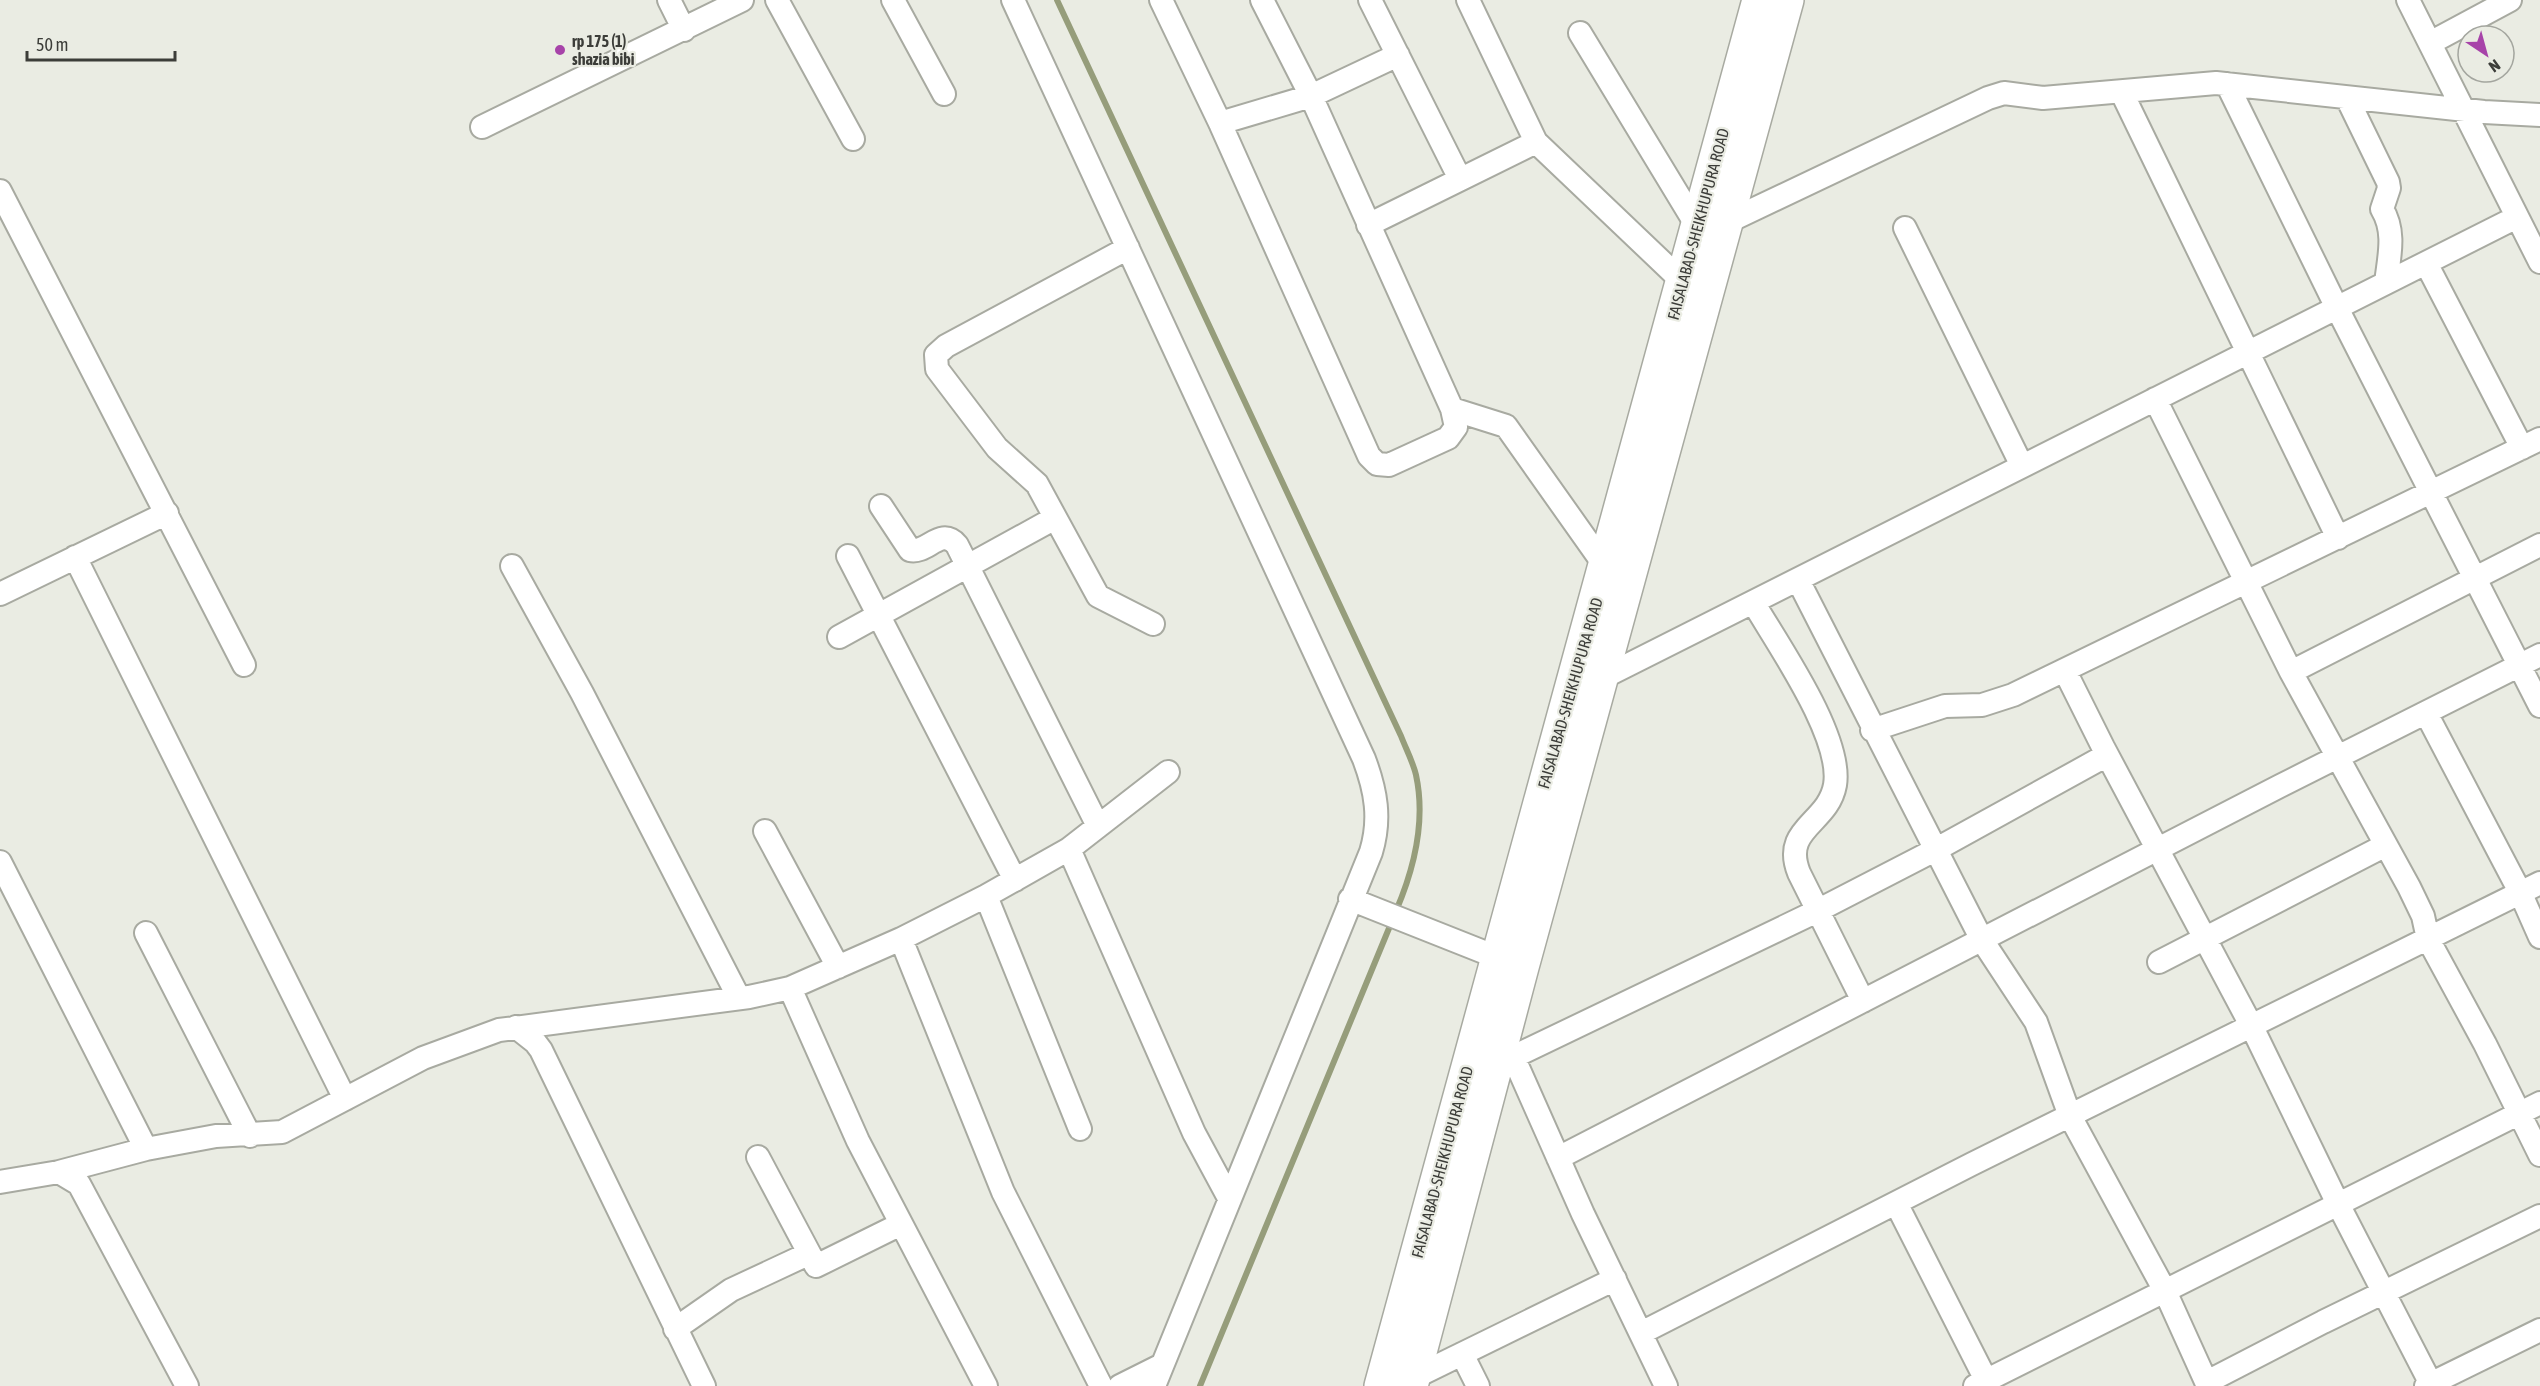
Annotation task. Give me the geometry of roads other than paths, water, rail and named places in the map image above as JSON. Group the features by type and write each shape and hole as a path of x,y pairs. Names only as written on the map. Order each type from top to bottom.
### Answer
{"highway":[{"name":"FAISALABAD-SHEIKHUPURA ROAD","path":"1381,1386 1509,962 1602,678 1711,224 1759,0"},
{"name":"FAISALABAD-SHEIKHUPURA ROAD","path":"1412,1382 1508,1046 1509,962 1605,566 1682,281 1711,224 1787,0"}],"street":[{"path":"669,0 684,30"},
{"path":"482,127 742,0"},
{"path":"777,0 853,139"},
{"path":"893,0 944,94"},
{"path":"1013,0 1373,784 1378,822 1375,837 1158,1376 1120,1386"},
{"path":"1161,0 1220,123 1369,456 1377,464 1389,465 1449,438 1456,427 1452,409 1311,96 1262,0"},
{"path":"1370,0 1460,179"},
{"path":"1468,0 1536,142 1682,281"},
{"path":"2408,0 2540,262"},
{"path":"2430,43 2510,0"},
{"path":"1580,33 1711,224 1997,94 2031,98 2228,84 2463,110 2540,115"},
{"path":"1220,123 1311,96 1398,55"},
{"path":"2228,84 2337,308 2540,706"},
{"path":"2122,93 2338,538"},
{"path":"2347,98 2388,182 2389,188 2382,209 2390,226 2391,236 2386,283"},
{"path":"1368,225 1536,142"},
{"path":"0,191 244,665"},
{"path":"1602,678 2517,217"},
{"path":"1905,228 2022,466"},
{"path":"1128,249 946,346 936,355 937,369 997,448 1037,484 1098,596 1153,624"},
{"path":"1872,730 1945,706 1982,705 2000,701 2531,444 2426,263"},
{"path":"2156,399 2291,672 2423,916 2428,939 2485,1044 2540,1155"},
{"path":"1452,409 1506,426 1605,566"},
{"path":"881,506 910,550 915,551 948,537 957,545 1098,826"},
{"path":"0,594 167,513"},
{"path":"839,637 1055,518"},
{"path":"2291,672 2540,545"},
{"path":"848,556 1015,880"},
{"path":"75,557 345,1099"},
{"path":"512,566 582,693 740,998"},
{"path":"1798,580 1872,730 1982,940 2036,1022 2070,1116 2165,1291 2207,1384 2384,1292 2540,1216"},
{"path":"1753,602 1823,727 1833,763 1835,785 1829,801 1795,845 1795,864 1863,1001"},
{"path":"1558,1158 2159,848 2540,655"},
{"path":"2065,670 2107,755 2159,848 2252,1027 2429,1385 2540,1330"},
{"path":"2426,713 2530,888 2540,937"},
{"path":"1666,1386 1614,1279 1508,1046 1818,910 1935,850 2107,755"},
{"path":"0,1182 59,1172 146,1149 216,1136 250,1136 282,1132 423,1058 476,1036 516,1028 740,998 790,988 901,939 1015,880 1069,849 1168,772"},
{"path":"765,831 838,967"},
{"path":"2159,962 2205,936 2386,845"},
{"path":"1069,849 1194,1133 1229,1198"},
{"path":"0,862 146,1149"},
{"path":"1641,1333 1896,1203 2530,888"},
{"path":"986,896 1080,1129"},
{"path":"1350,898 1509,962"},
{"path":"146,933 250,1136"},
{"path":"901,939 1003,1192 1101,1386"},
{"path":"790,988 858,1141 986,1386"},
{"path":"516,1028 535,1042 541,1050 704,1386"},
{"path":"1896,1203 1983,1384 2540,1103"},
{"path":"758,1157 813,1264 820,1266 901,1224"},
{"path":"59,1172 79,1184 187,1386"},
{"path":"675,1329 731,1290 808,1254"},
{"path":"1412,1382 1462,1354 1614,1279"},
{"path":"1462,1354 1478,1386"}],"waterway":[{"path":"1057,0 1413,765 1419,792 1419,827 1413,862 1396,911"},
{"path":"1200,1386 1392,921"}],"place":[{"name":"rp 175 (1) shazia bibi","path":"560,50"}]}
